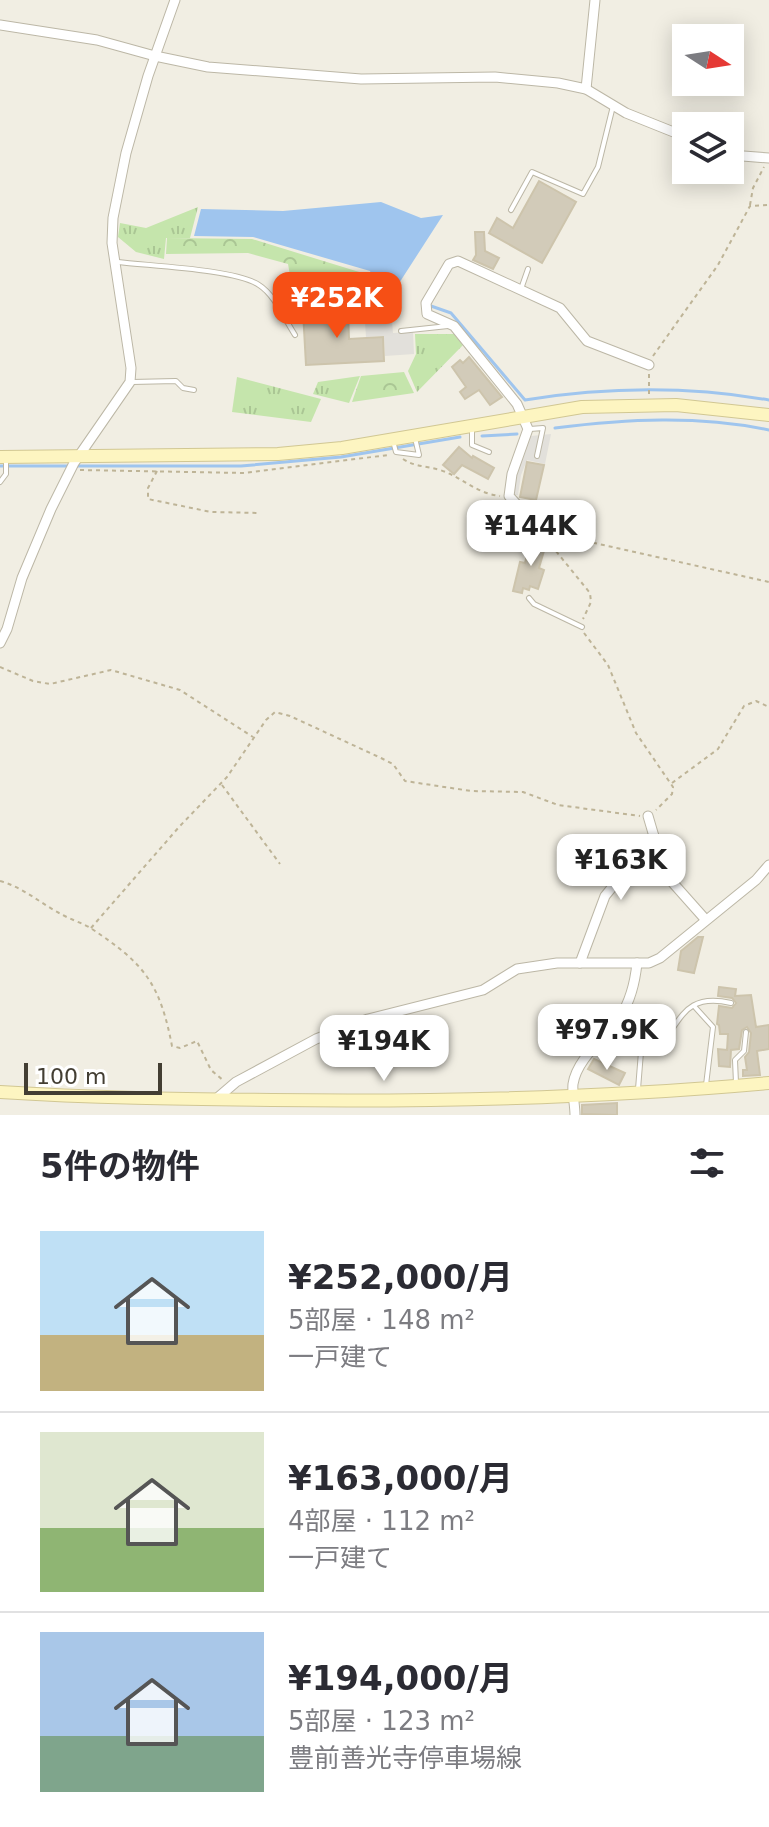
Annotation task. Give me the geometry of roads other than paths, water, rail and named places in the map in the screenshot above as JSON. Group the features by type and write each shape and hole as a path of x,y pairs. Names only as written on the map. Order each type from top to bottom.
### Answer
{"main road":[{"path":"5,462 74,465 394,447 471,426 582,407 706,407 769,415"},
{"path":"0,1092 109,1099 423,1100 638,1092 769,1083"}],"street":[{"path":"0,643 40,531 74,465 130,382 131,368 112,243 113,218 126,153 175,0"},
{"path":"586,89 595,0"},
{"path":"0,25 97,40 208,67 382,80 534,79 586,89 626,113 672,131"},
{"path":"744,156 768,158"},
{"path":"546,536 509,496 512,474 528,429 517,404 454,326 427,314 426,307 453,261 560,308 587,341 649,365"},
{"path":"648,816 665,874 705,919"},
{"path":"580,963 605,896 654,836"},
{"path":"215,1100 232,1084 316,1039 368,1019 483,990 517,969 580,963 649,963 660,958 761,876 769,865"},
{"path":"575,1115 573,1085 581,1067 626,1005 634,986 637,963"}],"lane":[{"path":"511,210 532,172 583,194 598,167 614,104"},
{"path":"115,262 186,268 257,283 268,293 295,335"},
{"path":"521,289 528,269"},
{"path":"401,331 454,326"},
{"path":"130,382 176,381 183,388 194,390"},
{"path":"471,426 472,445 489,452"},
{"path":"528,429 543,428 537,456"},
{"path":"394,447 419,455 416,441"},
{"path":"0,482 5,462"},
{"path":"529,598 534,604 582,627"},
{"path":"623,1048 651,1051 681,1013 694,1006 720,1000 731,1003"},
{"path":"694,1006 713,1027 705,1088"},
{"path":"736,1086 735,1060 744,1051 746,1032"},
{"path":"638,1092 641,1052"}],"water":[{"path":"381,202 421,218 443,215 385,305 370,271 253,237 194,236 201,209 283,211"}],"waterway":[{"path":"431,306 451,313 525,400 647,390 708,392 769,400"},
{"path":"555,428 608,422 689,420 769,430"},
{"path":"482,436 517,434"},
{"path":"0,466 241,466 341,457 460,437"}]}
